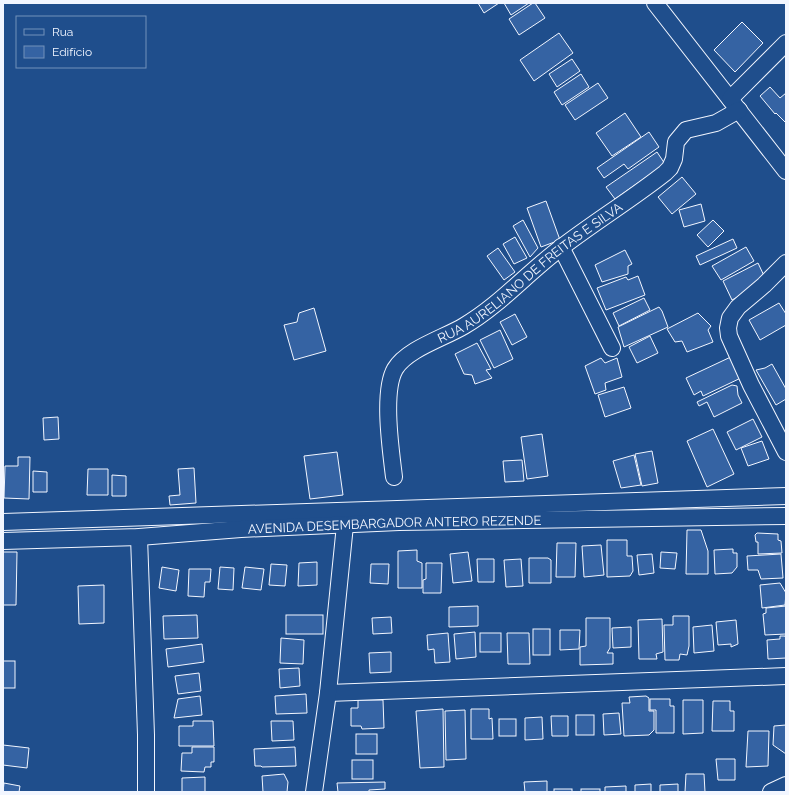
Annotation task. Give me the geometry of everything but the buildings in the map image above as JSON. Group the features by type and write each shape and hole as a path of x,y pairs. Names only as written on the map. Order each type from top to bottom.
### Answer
{"street":[{"path":"655,3 786,171"},
{"name":"RUA AURELIANO DE FREITAS E SILVA","path":"394,477 389,407 391,380 396,369 404,359 414,352 450,335 490,309 561,247 665,173 670,168 674,159 676,142 686,130 716,123 735,105 786,43"},
{"path":"561,247 612,348"},
{"path":"786,263 764,285 738,307 730,318 728,328 729,336 751,385 786,452"},
{"name":"AVENIDA DESEMBARGADOR ANTERO REZENDE","path":"3,522 240,522 302,520 627,501 786,496"},
{"path":"627,501 627,519"},
{"name":"AVENIDA DESEMBARGADOR ANTERO REZENDE","path":"302,520 345,525 399,522 786,516"},
{"path":"21,522 22,541"},
{"name":"AVENIDA DESEMBARGADOR ANTERO REZENDE","path":"3,541 139,536 240,522"},
{"path":"314,792 328,693 345,525"},
{"path":"139,536 146,735 146,792"},
{"path":"328,693 786,676"},
{"path":"771,792 786,784"}]}
